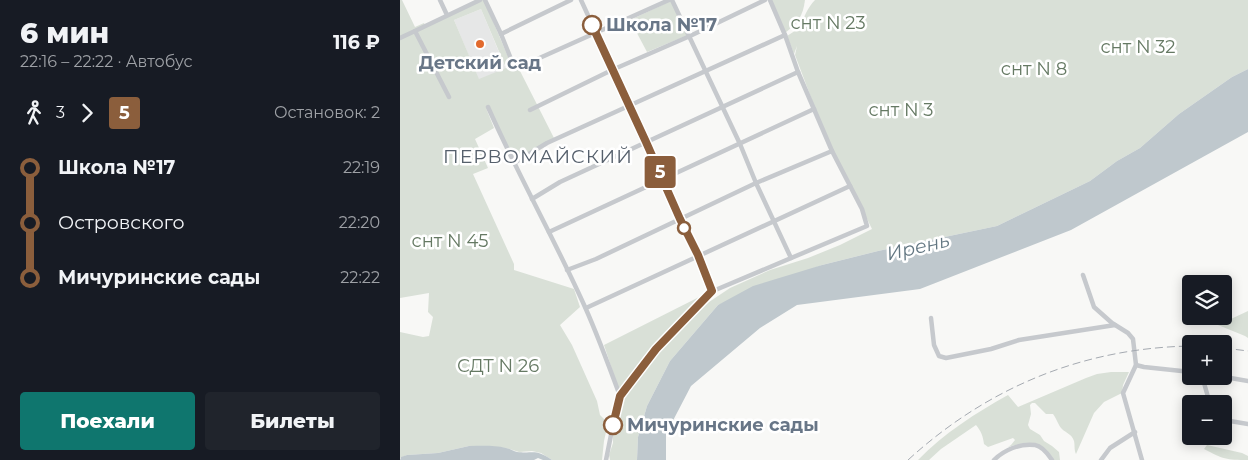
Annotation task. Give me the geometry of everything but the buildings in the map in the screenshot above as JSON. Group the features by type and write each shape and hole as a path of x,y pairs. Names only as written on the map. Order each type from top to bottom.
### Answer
{"street":[{"path":"440,0 448,16"},
{"path":"400,38 480,0"},
{"path":"485,0 515,69 671,0 690,36 791,258"},
{"path":"501,34 571,0"},
{"path":"581,0 698,255 712,291"},
{"path":"530,110 765,0"},
{"path":"606,460 620,396 656,349 712,291 867,226 862,209 832,151 798,72 770,0"},
{"path":"415,31 449,97"},
{"path":"514,163 547,143 785,35"},
{"path":"532,199 560,182 798,72"},
{"path":"488,108 586,308 620,396"},
{"path":"549,232 814,109"},
{"path":"567,270 596,259 756,183 832,151"},
{"path":"586,308 850,186"},
{"path":"1083,275 1094,307 1131,336 1134,344 1136,365 1123,392 1142,460"},
{"path":"931,318 934,345 939,356 946,358 991,349 1020,340 1115,325"},
{"path":"1136,365 1182,371"},
{"path":"1232,378 1248,381"},
{"path":"1232,421 1248,424"},
{"path":"1100,460 1110,448 1134,432"},
{"path":"994,460 1000,454 1017,446 1036,444 1047,452 1052,460"}],"shaded area":[{"name":"Детский сад","path":"481,9 506,69 479,80 454,20"}],"green space":[{"path":"400,0 402,0 415,27 424,23 425,25 479,0 484,0 514,71 519,69 554,138 515,161 486,108 494,128 475,139 488,168 473,174 514,264 514,270 574,289 580,307 560,325 572,345 597,401 600,415 608,423 602,460 552,460 541,453 532,451 519,452 506,448 481,446 469,446 438,453 407,455 400,458 400,332 423,337 429,336 433,317 428,312 429,293 400,298","holes":["481,9 506,68 479,79 454,20"]},
{"path":"771,0 805,0 799,19 785,33"},
{"path":"815,0 1248,0 1248,69 1232,77 1179,114 1140,148 1117,161 1090,181 997,226 822,265 718,305 670,361 647,406 638,437 637,460 610,460 613,429 623,400 660,348 706,304 730,288 770,270 840,245 872,229 833,150 815,108 795,55 797,46 794,54 787,36 801,27 806,13"},
{"path":"671,1 688,35 647,52 630,20"},
{"path":"711,291 643,357 620,393 604,345"},
{"path":"1248,311 1248,338 1218,325 1232,325 1232,318"},
{"path":"1111,372 1129,372 1123,385 1122,393 1104,402 1094,413 1076,454 1073,439 1061,427 1053,414 1046,414 1035,403 1032,403 1030,405 1031,414 1028,425 1030,429 1040,435 1044,441 1059,452 1060,460 1054,460 1044,448 1034,443 1008,447 1015,440 1013,438 988,447 984,444 982,434 976,425 941,449 929,460 918,460 961,424 1008,395 1018,407 1086,378"},
{"path":"1207,445 1242,453 1248,456 1248,460 1220,457 1204,449"}],"water":[{"name":"Ирень","path":"1248,69 1248,132 1071,230 920,289 797,305 760,328 691,386 666,434 666,460 637,460 638,437 647,406 670,361 718,305 753,286 822,265 997,226 1090,181 1117,161 1140,148 1179,114 1232,77"},
{"path":"469,446 497,446 517,452 538,453 552,460 538,458 534,460 400,460 401,457 407,455 438,453"}],"railway":[{"path":"908,460 939,434 971,412 1004,392 1039,376 1112,354 1151,348 1182,346"},
{"path":"1232,349 1248,351"}],"bus line":[{"name":"5","path":"592,25 698,255 712,291 656,349 620,396 613,425"}],"place":[{"name":"Школа №17","path":"592,25"},
{"name":"Детский сад","path":"480,44"},
{"name":"Мичуринские сады","path":"613,425"}],"district":[{"name":"ПЕРВОМАЙСКИЙ","path":"538,156"}],"park label":[{"name":"снт N 23","path":"828,23"},
{"name":"снт N 32","path":"1138,47"},
{"name":"снт N 8","path":"1034,69"},
{"name":"снт N 3","path":"901,110"},
{"name":"снт N 45","path":"450,241"},
{"name":"СДТ N 26","path":"498,366"}]}
